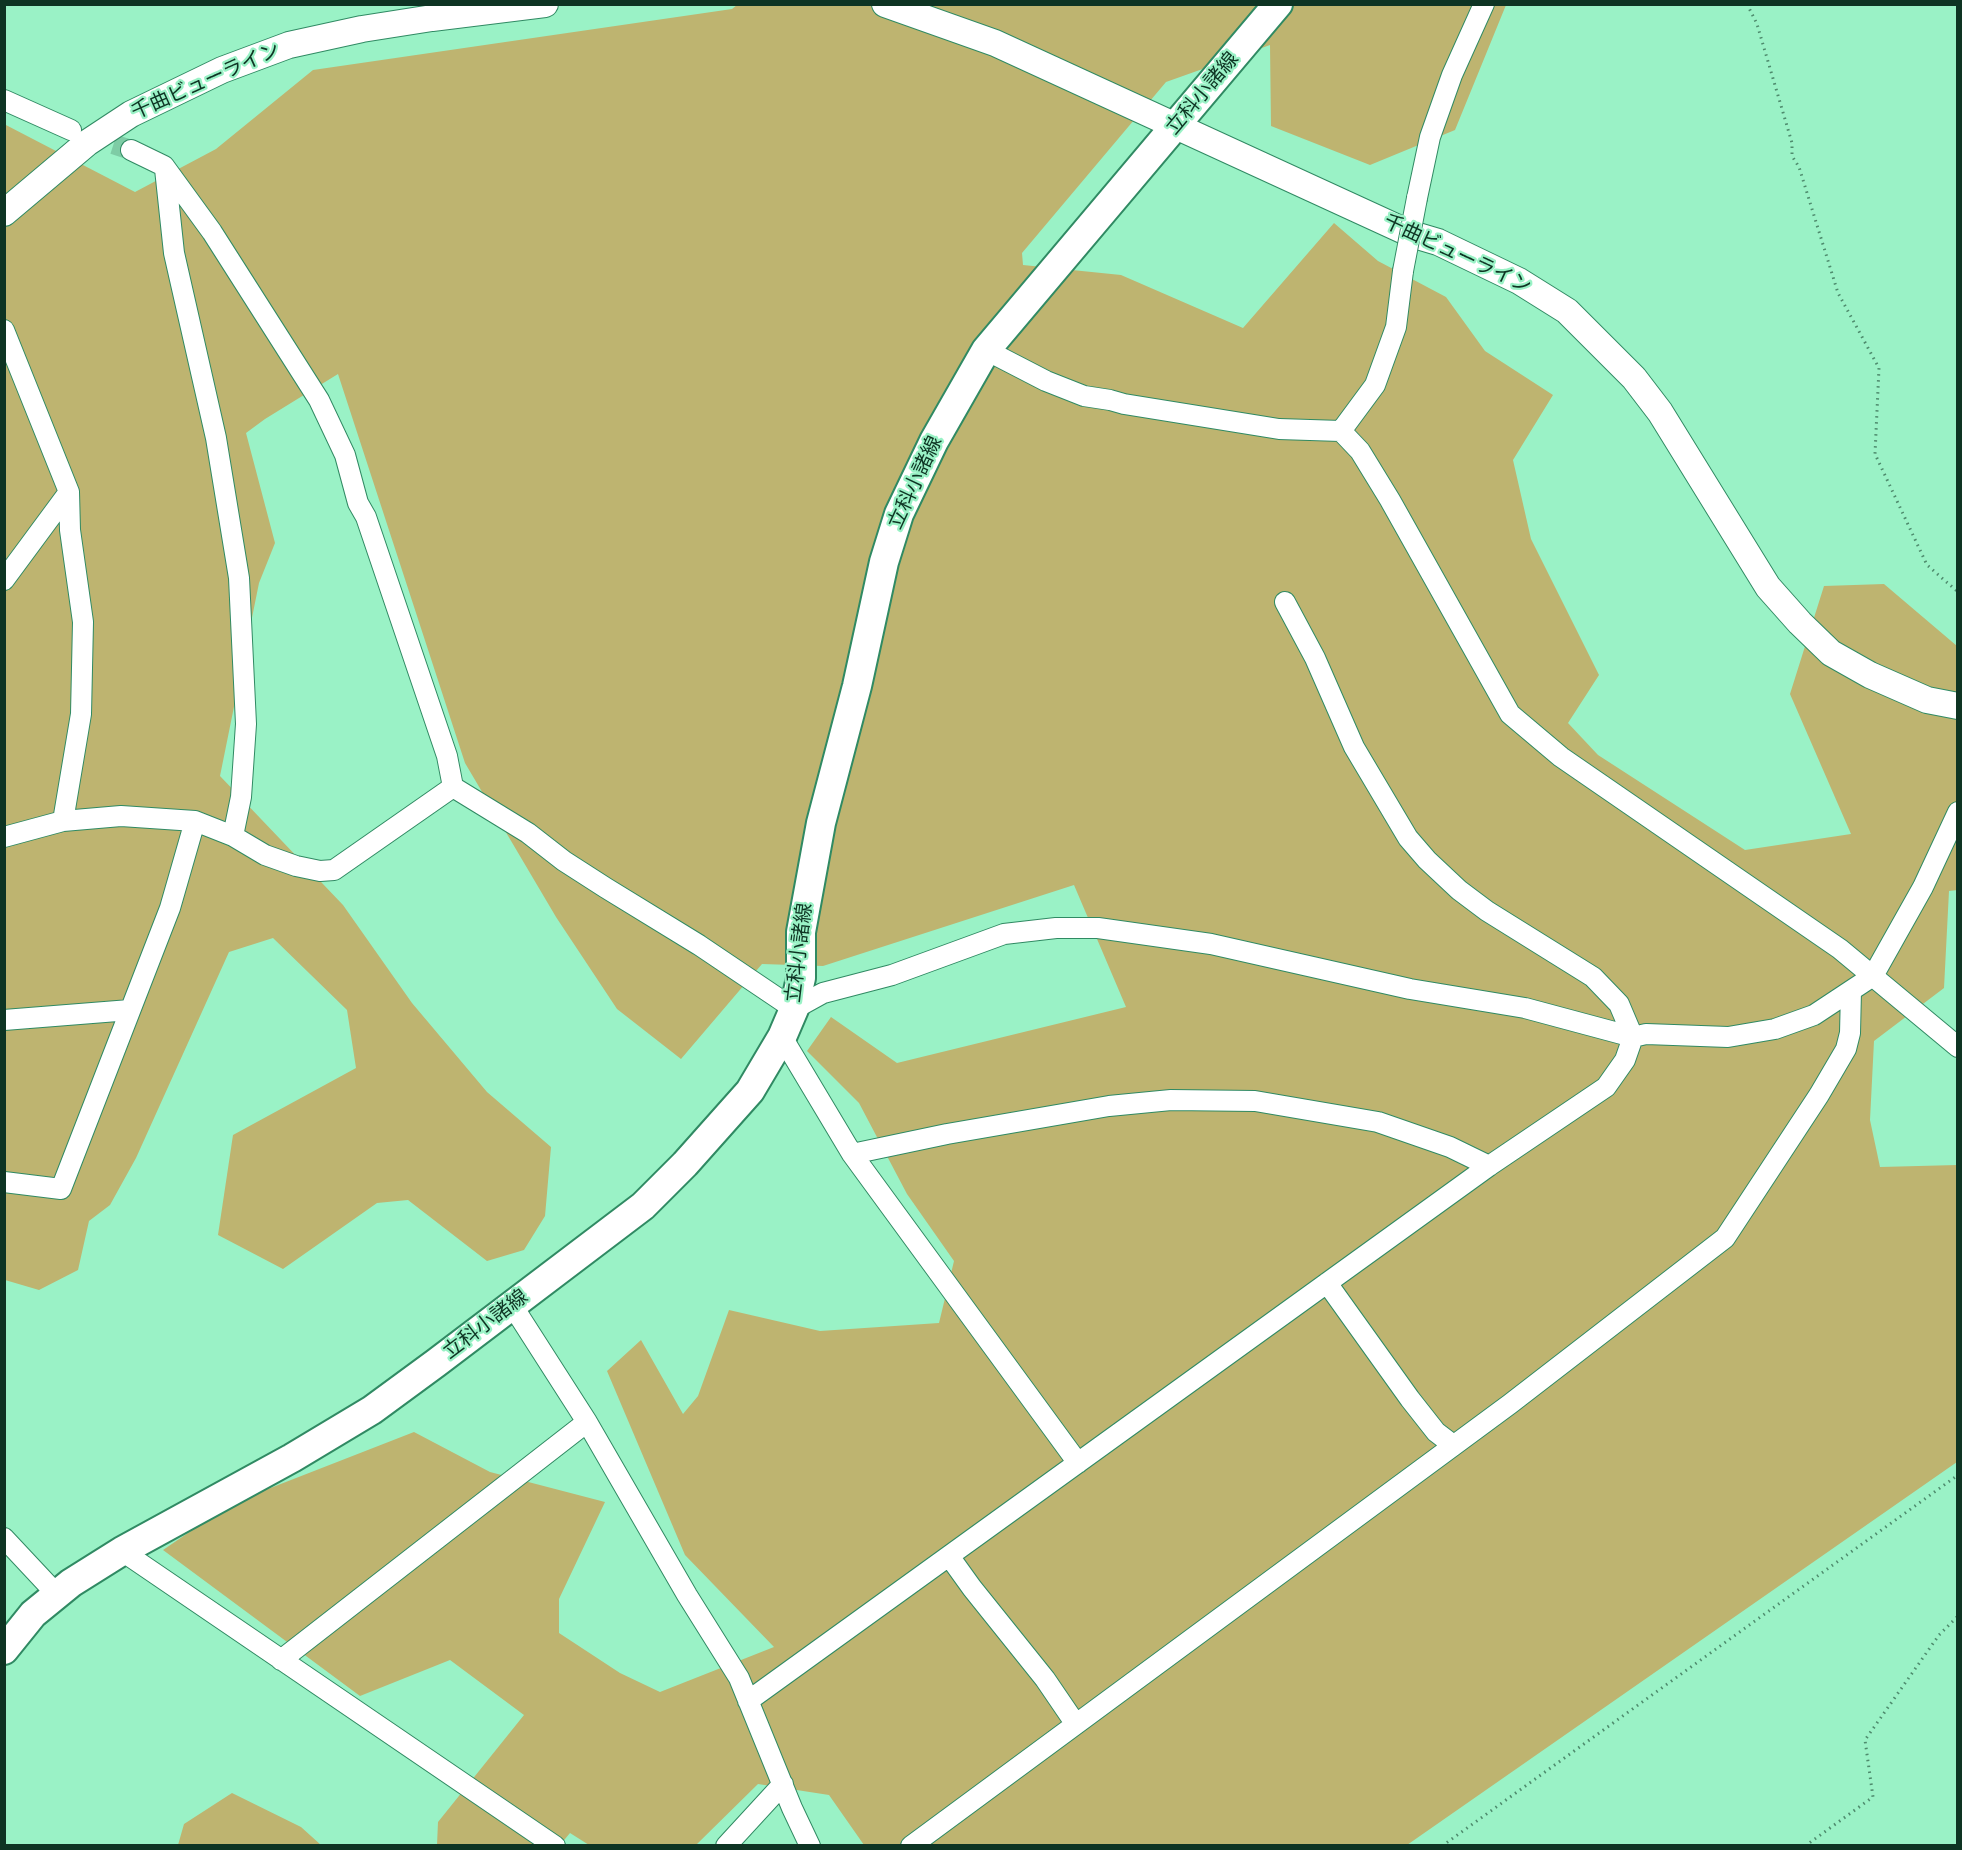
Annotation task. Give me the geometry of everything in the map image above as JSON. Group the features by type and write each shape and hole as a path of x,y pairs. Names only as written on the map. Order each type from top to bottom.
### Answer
{"main road":[{"name":"立科小諸線","path":"4,1650 33,1614 71,1582 122,1551 292,1458 372,1410 643,1206 685,1164 750,1091 782,1037 794,1009 801,978 801,932 821,823 857,686 884,562 899,514 929,452 986,350 1278,4"}],"street":[{"name":"千曲ビューライン","path":"4,213 87,143 131,114 222,70 289,45 362,29 545,4"},
{"name":"千曲ビューライン","path":"885,4 995,43 1411,234 1438,242 1519,281 1567,311 1634,378 1653,404 1768,587 1800,623 1831,653 1870,675 1927,700 1958,706"},
{"path":"1341,430 1375,385 1396,327 1403,271 1430,138 1452,75 1484,4"},
{"path":"4,100 71,130"},
{"path":"131,150 165,166 212,232 319,400 345,455 358,503 366,517 447,756 453,786 794,1009 823,993 891,975 1004,934 1056,928 1098,928 1211,944 1410,989 1525,1008 1633,1037 1646,1034 1728,1037 1775,1029 1815,1014 1873,976 1923,886 1958,812"},
{"path":"165,166 174,253 216,438 238,578 246,724 241,797 233,836"},
{"path":"4,330 69,492 70,530 82,634 81,714 63,821"},
{"path":"986,350 1046,381 1084,396 1279,429 1341,430 1360,451 1390,500 1510,714 1561,757 1840,949 1958,1047"},
{"path":"4,580 69,492"},
{"path":"748,1701 1489,1166 1606,1087 1625,1060 1633,1037 1619,1004 1593,977 1487,911 1459,890 1427,860 1408,838 1354,747 1314,658 1285,602"},
{"path":"4,837 63,821 121,816 195,821 233,836 265,855 296,866 320,871 334,870 453,786"},
{"path":"4,1182 61,1189 170,908 195,821"},
{"path":"911,1845 1510,1404 1725,1238 1819,1095 1846,1049 1850,1033 1851,991"},
{"path":"4,1020 130,1010"},
{"path":"782,1037 852,1154 1078,1463"},
{"path":"852,1154 947,1134 1109,1106 1171,1100 1255,1101 1378,1122 1450,1147 1489,1166"},
{"path":"1327,1283 1410,1399 1436,1432 1453,1445"},
{"path":"512,1305 587,1422 738,1678 792,1808 810,1845"},
{"path":"282,1660 587,1422"},
{"path":"4,1538 48,1585 53,1597"},
{"path":"122,1551 555,1845"},
{"path":"949,1556 1045,1679 1075,1723"},
{"path":"726,1845 783,1784"}],"path":[{"path":"1748,4 1757,24 1792,143 1792,156 1799,167 1838,293 1879,368 1875,454 1927,565 1958,592"},
{"path":"1442,1845 1958,1475"},
{"path":"1805,1845 1873,1797 1865,1740 1939,1635 1958,1616"}],"shaded area":[{"path":"737,5 1506,5 1455,130 1370,165 1271,126 1270,45 1166,82 1022,253 1023,265 1121,275 1243,328 1334,223 1378,261 1446,297 1485,351 1553,395 1513,460 1531,539 1599,675 1568,723 1598,755 1745,850 1851,834 1790,694 1824,586 1884,584 1957,646 1958,890 1949,891 1944,988 1874,1041 1870,1120 1880,1167 1957,1165 1957,1462 1407,1845 864,1845 829,1795 758,1784 696,1845 589,1845 570,1833 560,1845 437,1845 438,1822 524,1715 450,1660 360,1696 163,1550 232,1503 414,1432 490,1472 605,1502 559,1599 559,1633 620,1673 660,1692 774,1647 685,1555 607,1371 641,1340 683,1414 698,1396 729,1310 820,1331 939,1323 954,1261 907,1194 859,1103 807,1051 831,1017 897,1063 1126,1007 1074,885 823,966 762,964 681,1059 617,1009 556,917 465,763 338,374 246,433 275,543 259,583 220,776 343,905 412,1003 487,1092 551,1147 545,1216 524,1250 487,1261 408,1200 377,1203 283,1269 218,1235 233,1135 356,1068 347,1010 273,938 229,952 136,1158 110,1205 89,1221 78,1270 39,1290 5,1280 4,124 135,192 216,149 313,70 732,9"},
{"path":"232,1793 301,1827 321,1845 178,1845 184,1824"}],"tunnel":[{"path":"85,135 131,150"}]}
